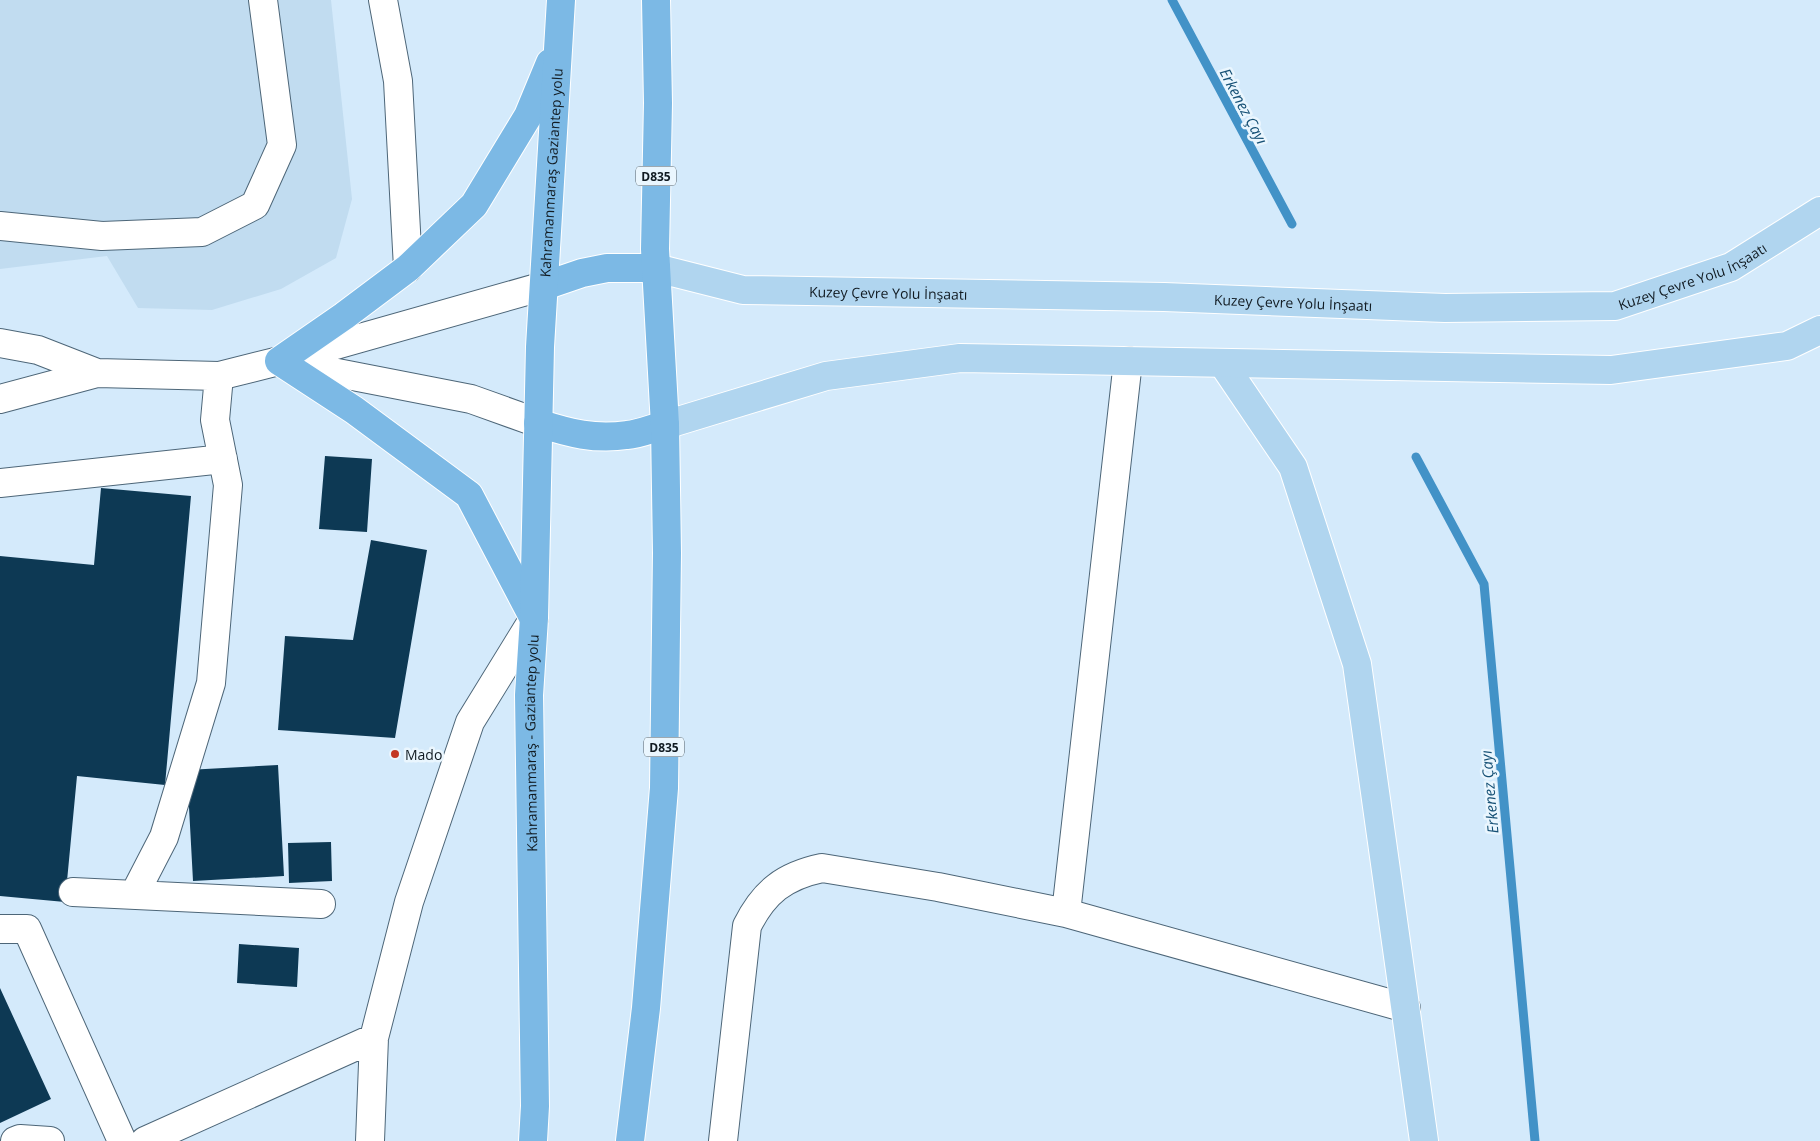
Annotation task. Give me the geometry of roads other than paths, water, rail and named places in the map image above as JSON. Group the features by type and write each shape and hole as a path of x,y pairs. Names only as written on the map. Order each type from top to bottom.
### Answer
{"highway":[{"name":"Kahramanmaraş Gaziantep yolu","path":"540,347 561,0"},
{"name":"D835","path":"630,1141 646,1008 664,788 667,553 665,425 656,268 658,103 656,0"},
{"path":"534,618 469,494 354,410 279,362 408,268 474,205 528,116 558,43"},
{"path":"544,286 582,272 607,268 656,268"},
{"name":"Kahramanmaraş - Gaziantep yolu","path":"534,1141 529,695 534,618 540,347"},
{"path":"538,423 569,434 599,437 629,435 665,425"}],"main road":[{"name":"Kuzey Çevre Yolu İnşaatı","path":"656,268 743,290 1164,298 1446,308 1615,306 1731,267 1820,211"},
{"path":"665,425 826,376 960,358 1612,370 1787,346 1820,330"},
{"path":"1224,364 1293,467 1356,664 1424,1141"}],"street":[{"path":"0,226 102,236 202,232 255,205 282,145 263,0"},
{"path":"384,0 398,81 408,268"},
{"path":"0,399 97,373 219,376 279,362 544,286"},
{"path":"0,343 38,350 97,373"},
{"path":"1066,913 1128,361"},
{"path":"279,362 471,399 538,423"},
{"path":"134,895 164,837 211,683 228,485 215,420 219,376"},
{"path":"0,483 223,459"},
{"path":"370,1141 374,1038 409,902 470,722 534,618"},
{"path":"723,1141 747,926 757,907 770,892 787,879 803,872 822,868 938,887 1066,913 1406,1008"},
{"path":"73,892 321,904"},
{"path":"0,929 27,929 122,1141"},
{"path":"145,1141 374,1038"},
{"path":"15,1141 20,1139 50,1141"}],"waterway":[{"name":"Erkenez Çayı","path":"1172,0 1292,224"},
{"name":"Erkenez Çayı","path":"1416,457 1484,584 1535,1141"}],"place":[{"name":"Mado","path":"395,754"}]}
